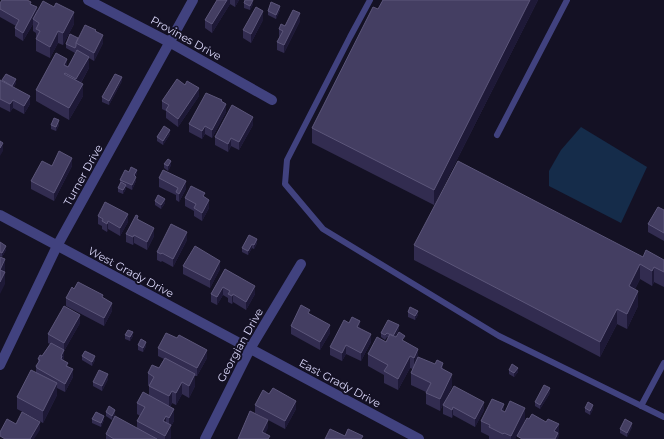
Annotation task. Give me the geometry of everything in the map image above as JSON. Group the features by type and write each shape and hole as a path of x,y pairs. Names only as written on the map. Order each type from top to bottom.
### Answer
{"street":[{"name":"Provines Drive","path":"88,0 170,42 272,100"},
{"name":"Turner Drive","path":"0,365 58,246 193,0"},
{"name":"West Grady Drive","path":"0,215 250,349"},
{"name":"Georgian Drive","path":"205,439 250,349 301,264"},
{"name":"East Grady Drive","path":"250,349 419,439"}],"lane":[{"path":"370,0 287,160 285,184 323,228 499,336 664,417"},
{"path":"497,135 566,0"},
{"path":"641,406 664,363"}],"water":[{"path":"581,127 647,167 621,223 549,186 549,171 561,150"}],"building":[{"path":"2,0 27,0 31,2 30,4 37,7 23,33 15,28 19,20 0,9 0,3"},
{"path":"217,0 227,0 212,24 205,20"},
{"path":"245,0 253,0 250,6 244,3"},
{"path":"383,0 530,0 434,190 312,128 373,7 378,9"},
{"path":"43,1 54,7 56,3 74,12 63,33 58,31 50,47 36,39 40,31 36,29 39,23 33,19"},
{"path":"271,2 280,6 276,15 268,11"},
{"path":"256,7 263,11 251,34 243,30"},
{"path":"293,10 300,13 284,45 277,42 283,31 279,29 281,24 285,26"},
{"path":"85,25 103,35 94,53 76,43"},
{"path":"70,34 78,38 75,48 66,44"},
{"path":"77,50 89,57 76,79 65,73 64,74 83,84 69,108 36,90 56,53 67,59 64,65 68,67"},
{"path":"6,74 16,79 12,86 2,80"},
{"path":"115,74 122,77 109,101 102,97"},
{"path":"177,79 185,85 187,81 199,88 178,119 166,110 169,105 162,101"},
{"path":"0,80 30,96 24,106 13,100 10,104 0,99"},
{"path":"206,93 222,100 221,101 226,104 212,130 205,126 202,131 189,124"},
{"path":"232,105 253,117 239,142 231,138 228,144 215,137"},
{"path":"54,118 59,120 56,127 51,125"},
{"path":"164,126 170,130 163,141 157,137"},
{"path":"0,141 3,143 0,148"},
{"path":"59,151 72,158 54,193 31,181 42,161 52,166"},
{"path":"168,159 171,161 168,166 164,164"},
{"path":"458,161 643,257 646,250 664,260 664,272 654,267 652,271 640,264 629,286 638,291 627,314 617,309 600,342 414,245"},
{"path":"131,167 137,170 134,175 136,177 132,185 120,180 125,170 129,172"},
{"path":"163,170 186,181 179,194 176,192 178,188 159,178"},
{"path":"121,182 126,185 123,190 118,188"},
{"path":"191,186 205,193 203,196 209,200 202,213 194,208 196,204 185,198"},
{"path":"158,195 165,199 161,205 155,201"},
{"path":"105,202 128,214 120,228 108,221 107,224 98,216"},
{"path":"658,207 664,210 664,233 648,224"},
{"path":"136,215 138,216 137,219 154,228 147,242 134,235 133,237 126,234"},
{"path":"171,224 187,232 173,259 157,252"},
{"path":"249,235 257,239 248,251 242,248"},
{"path":"0,242 6,246 2,253 0,252"},
{"path":"195,246 220,261 210,280 183,266"},
{"path":"0,257 5,259 0,270"},
{"path":"225,269 255,286 246,302 233,294 232,296 228,294 230,291 223,287 217,297 211,294"},
{"path":"0,270 5,272 0,282"},
{"path":"78,282 103,295 102,297 112,303 104,318 66,298 72,287 74,289"},
{"path":"301,305 310,310 308,313 330,325 320,342 291,326"},
{"path":"64,306 80,315 64,343 48,334"},
{"path":"410,307 418,311 415,316 408,312"},
{"path":"352,317 360,321 357,327 371,334 361,353 346,345 342,353 330,347 344,320 349,323"},
{"path":"388,320 399,325 393,336 387,333 385,335 381,333"},
{"path":"128,330 133,332 130,337 125,335"},
{"path":"399,332 405,336 402,340 418,349 414,358 410,356 398,379 384,371 388,365 368,354 377,337 386,342 390,334 396,337"},
{"path":"166,333 177,338 179,335 207,350 197,368 158,348"},
{"path":"141,339 146,342 143,348 138,345"},
{"path":"51,343 64,350 61,359 68,363 66,366 73,369 65,384 36,366 40,360 38,359 40,355 42,356"},
{"path":"85,351 95,356 92,362 82,356"},
{"path":"418,357 435,364 437,360 443,363 441,368 452,374 440,399 426,393 431,383 411,373"},
{"path":"165,358 195,374 189,386 182,382 176,393 172,391 169,396 149,386 154,377 148,373 152,365 159,368"},
{"path":"512,364 518,368 514,373 509,370"},
{"path":"31,370 57,383 43,411 17,397"},
{"path":"99,370 108,374 102,386 93,382"},
{"path":"544,385 550,388 540,405 535,402"},
{"path":"454,386 484,402 475,419 453,407 452,410 443,405"},
{"path":"273,388 296,401 285,421 255,405 263,390 269,394"},
{"path":"143,392 174,409 169,418 166,416 163,421 171,425 165,436 137,421 145,407 137,403"},
{"path":"492,399 504,404 501,410 505,412 510,401 525,408 511,436 489,427 490,425 481,421"},
{"path":"588,402 593,405 590,411 585,408"},
{"path":"109,406 115,410 112,416 106,412"},
{"path":"250,411 268,420 262,432 270,436 268,439 238,439"},
{"path":"22,412 40,422 30,439 5,439 0,436 0,432 7,419 16,424"},
{"path":"96,412 104,416 101,423 92,419"},
{"path":"532,414 546,422 548,419 559,424 554,431 558,433 555,439 522,439 517,436 527,418 529,419"},
{"path":"115,416 157,439 114,439 106,434"},
{"path":"625,419 632,423 627,433 620,429"},
{"path":"330,429 345,436 348,429 363,436 361,439 325,439"}]}
